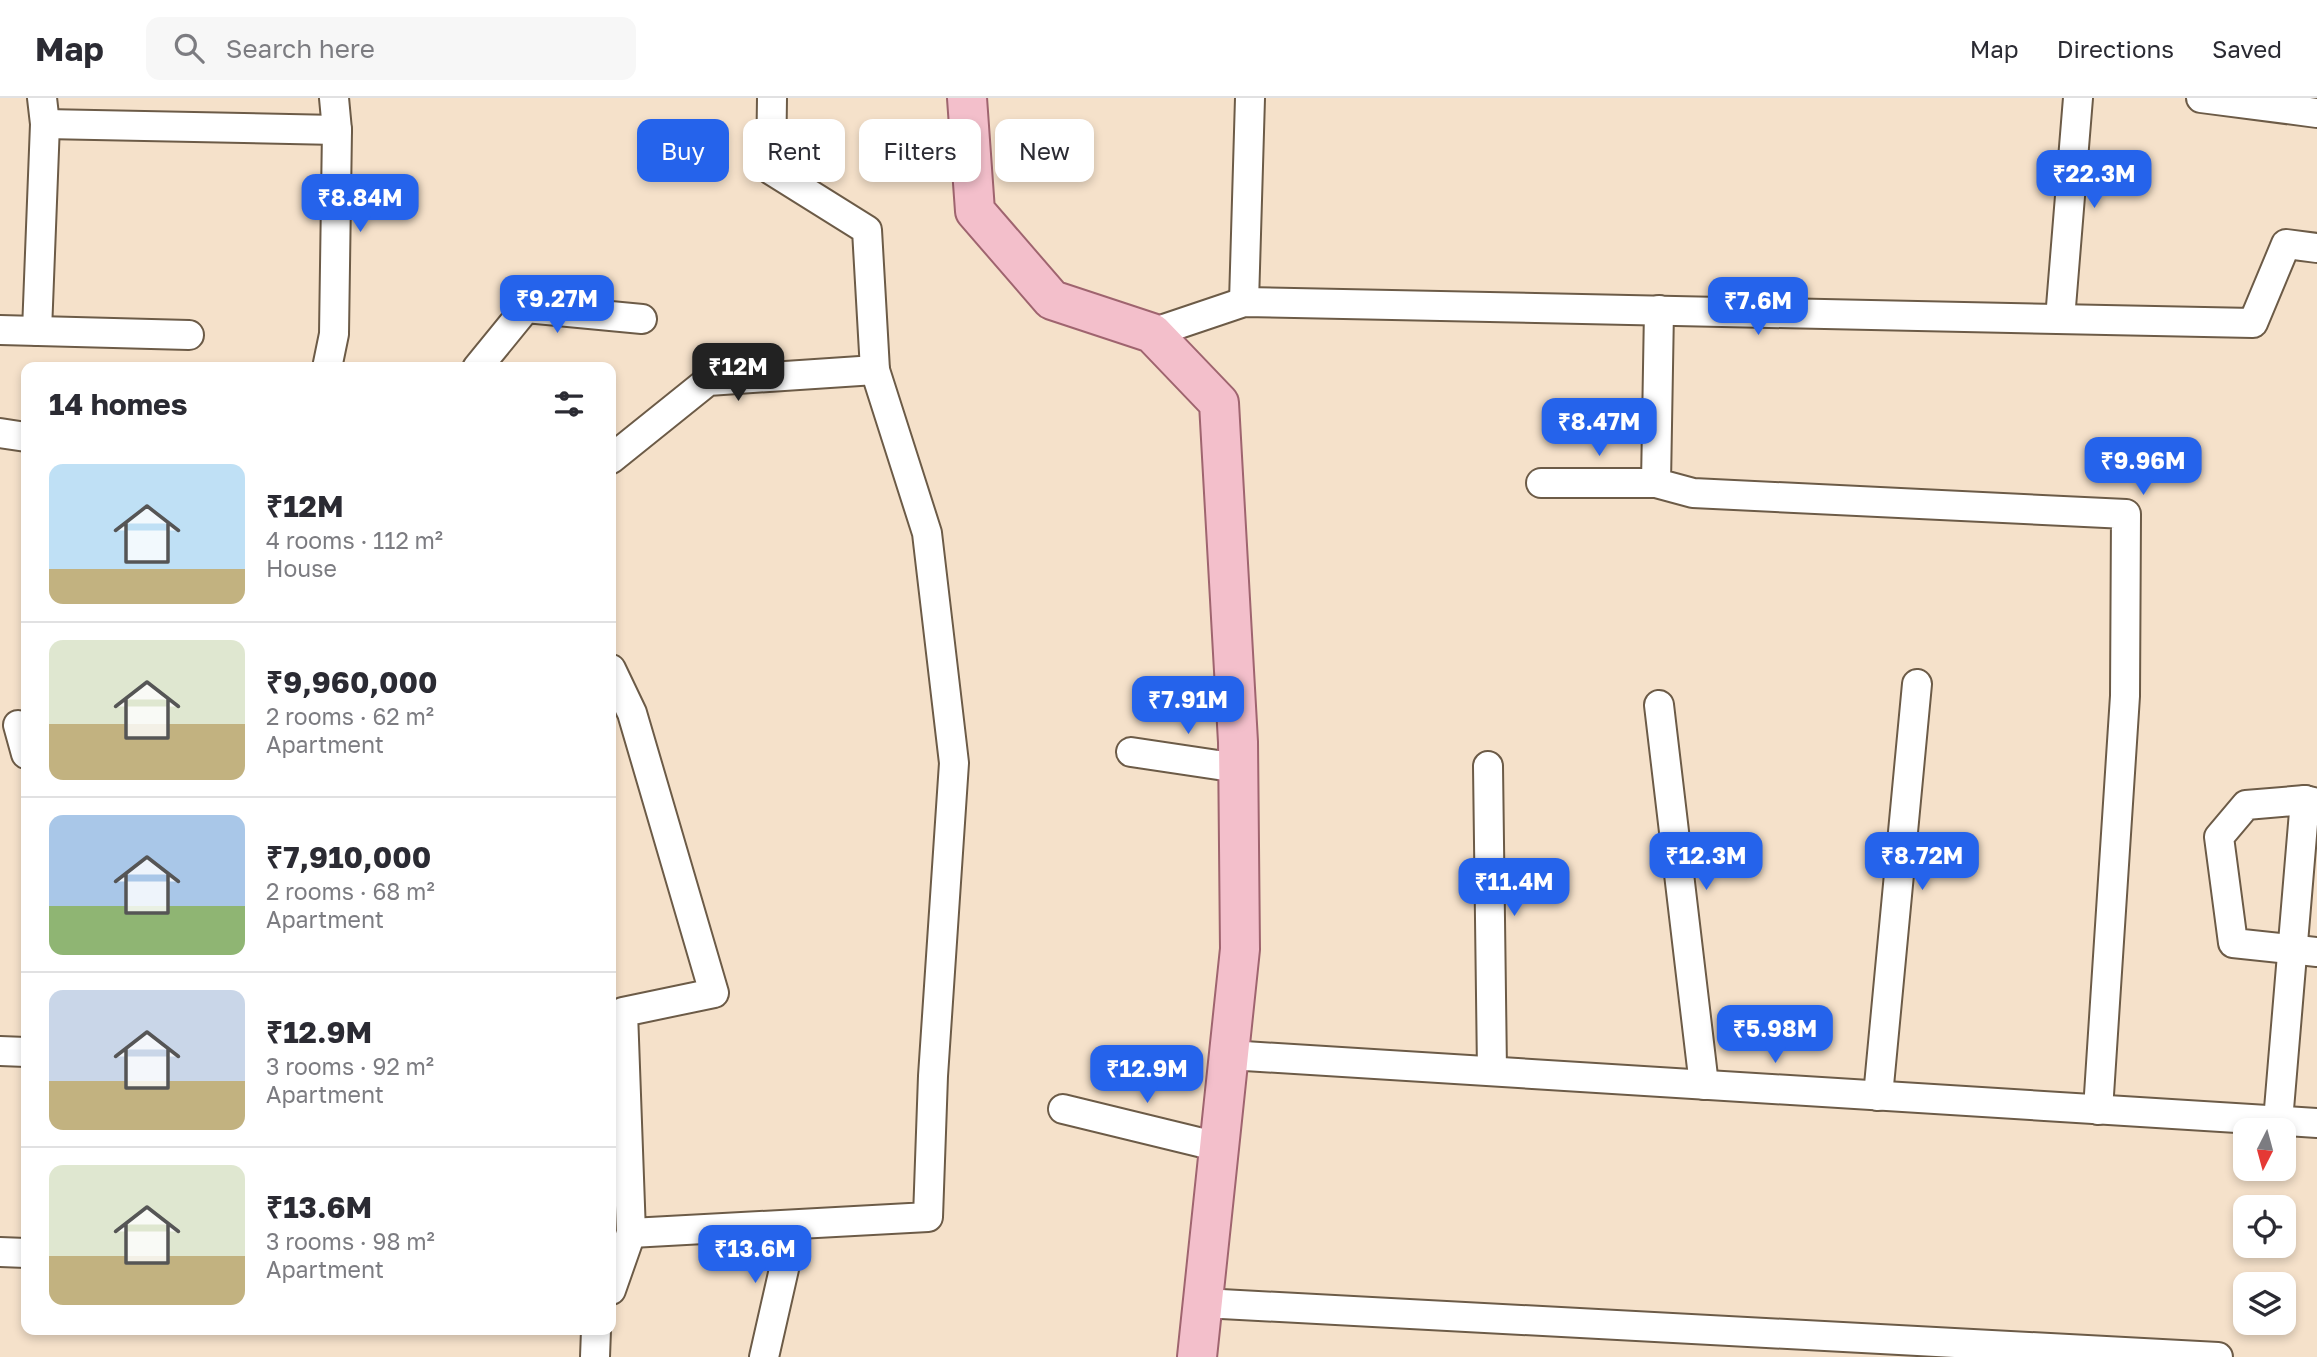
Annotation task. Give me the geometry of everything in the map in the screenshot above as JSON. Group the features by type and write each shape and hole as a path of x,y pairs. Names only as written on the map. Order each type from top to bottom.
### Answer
{"main road":[{"path":"967,98 975,211 1052,300 1152,333 1219,403 1238,768 1240,949 1197,1357"}],"street":[{"path":"328,362 334,334 337,131 334,98"},
{"path":"631,1233 928,1217 933,1076 954,763 927,533 875,370 867,230 771,170 772,98"},
{"path":"1244,302 1251,98"},
{"path":"2060,319 2078,98"},
{"path":"2201,98 2317,113"},
{"path":"37,331 44,111 337,131"},
{"path":"1152,333 1244,302 2253,323 2286,244 2317,248"},
{"path":"482,362 526,308 642,319"},
{"path":"1656,483 1658,310"},
{"path":"0,330 189,335"},
{"path":"616,455 708,381 875,370"},
{"path":"0,433 21,436"},
{"path":"1541,483 1656,483 1693,493 2126,514 2125,696 2098,1110"},
{"path":"616,679 632,713 714,993 623,1012 631,1233 616,1276"},
{"path":"1878,1096 1917,684"},
{"path":"1659,705 1704,1085"},
{"path":"1131,752 1238,768"},
{"path":"1488,766 1492,1071"},
{"path":"2278,1118 2305,951 2311,802 2246,805 2219,837 2233,943 2305,951"},
{"path":"0,1051 21,1052"},
{"path":"1229,1055 2233,1118"},
{"path":"1063,1110 1219,1147"},
{"path":"2296,1122 2317,1124"},
{"path":"764,1357 794,1225"},
{"path":"0,1252 21,1253"},
{"path":"1203,1303 1888,1348 2218,1357"},
{"path":"595,1357 596,1335"}]}
